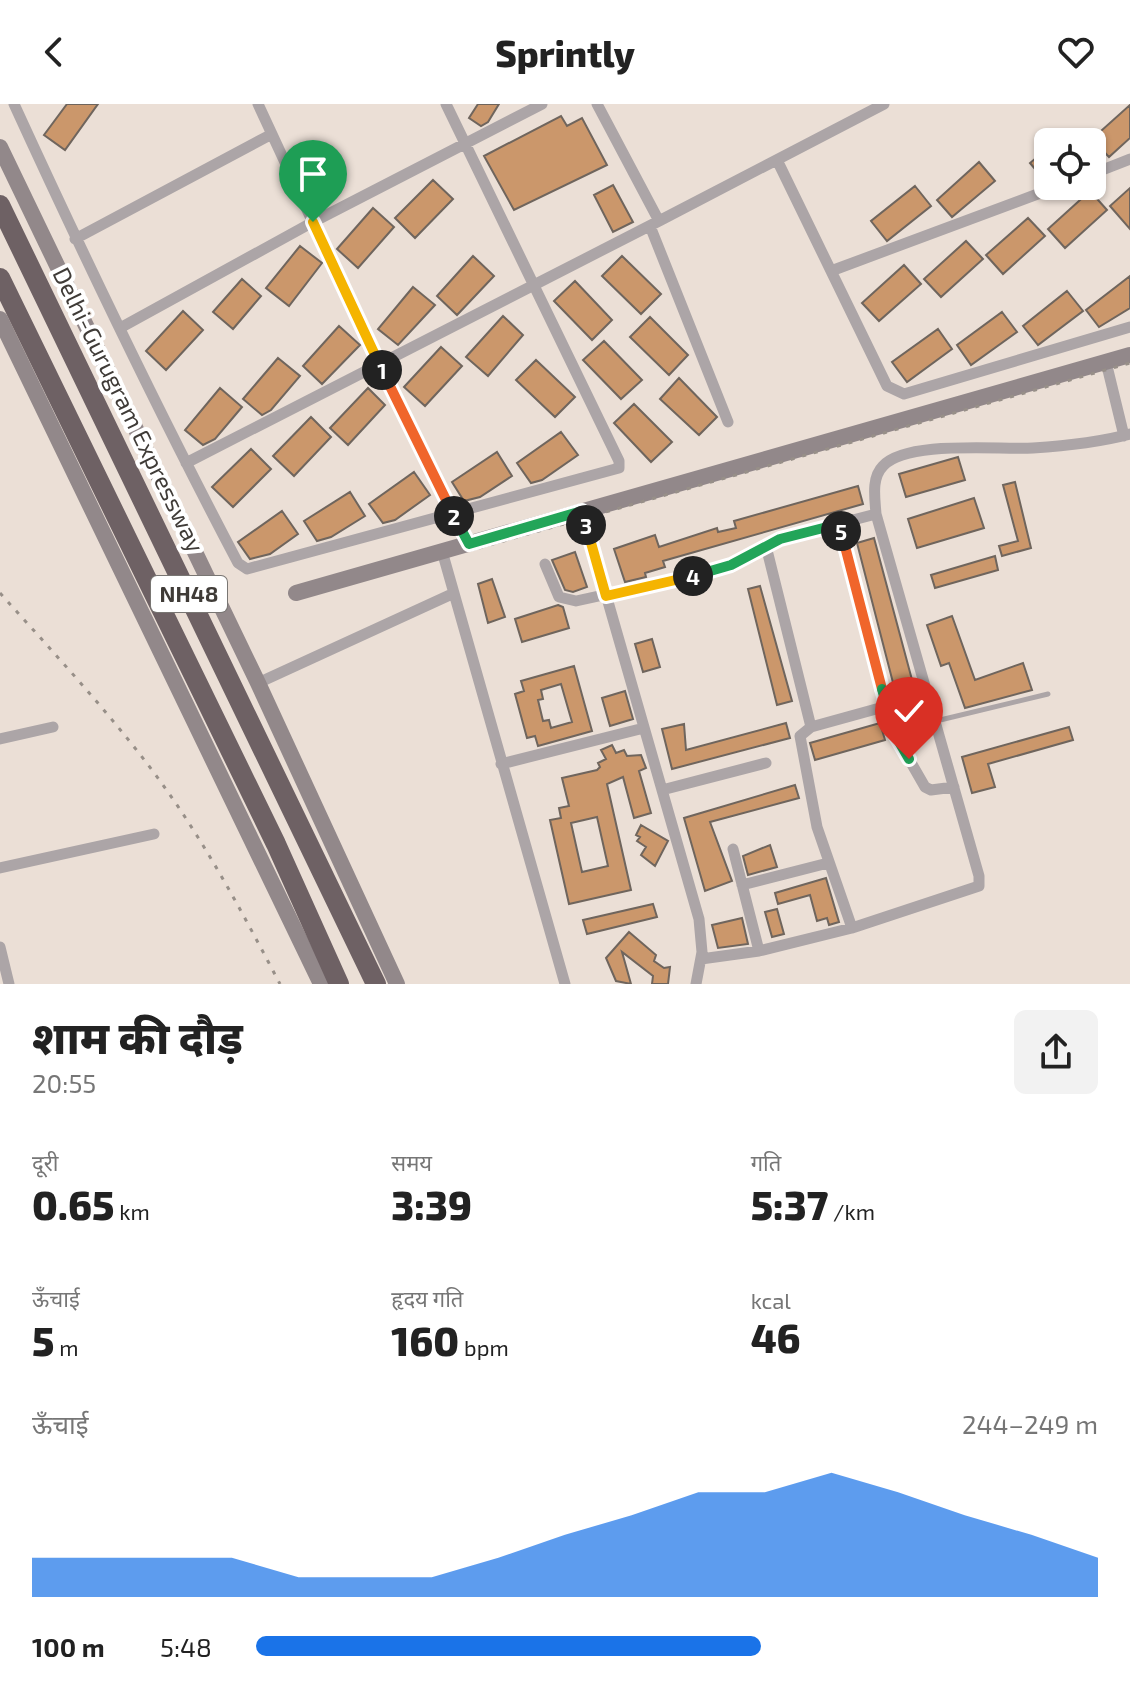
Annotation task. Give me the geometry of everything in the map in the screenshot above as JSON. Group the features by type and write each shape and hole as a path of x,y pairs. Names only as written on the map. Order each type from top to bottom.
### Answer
{"highway":[{"name":"Delhi-Gurugram Expressway","path":"0,205 376,984"},
{"name":"NH48","path":"0,278 270,830 339,984"}],"main road":[{"path":"0,147 258,683 397,984"},
{"path":"0,319 321,984"},
{"path":"296,593 1130,355"}],"street":[{"path":"14,104 75,239 186,463 238,563 247,569 616,470 620,466 536,285 446,104"},
{"path":"258,104 379,365 469,544"},
{"path":"120,328 313,222 542,104"},
{"path":"597,104 655,224 728,422"},
{"path":"186,463 884,104"},
{"path":"75,239 272,134"},
{"path":"1106,168 1130,159"},
{"path":"777,160 887,386 904,394 1130,327"},
{"path":"831,271 1034,195"},
{"path":"701,959 759,951 852,928 979,886 876,514 876,480 881,468 898,458 946,448 1032,448 1127,435 1106,362"},
{"path":"582,511 699,919 701,959 696,984"},
{"path":"545,564 563,601 606,596 718,570 780,539 876,514"},
{"path":"839,524 894,733 925,787 937,790 954,787"},
{"path":"766,546 811,727"},
{"path":"442,551 565,984"},
{"path":"258,683 452,594"},
{"path":"852,928 817,827 800,739 802,731 811,727 887,706"},
{"path":"0,739 53,727"},
{"path":"501,764 644,728"},
{"path":"662,790 766,763"},
{"path":"0,868 154,834"},
{"path":"733,849 759,951"},
{"path":"742,885 828,863"},
{"path":"0,947 9,984"}],"lane":[{"path":"935,722 1048,694"}],"building":[{"path":"67,104 98,104 65,150 44,135"},
{"path":"478,104 499,104 488,122 481,126 469,118"},
{"path":"1130,105 1130,138 1109,157 1106,154 1104,128"},
{"path":"561,116 567,126 582,118 607,165 514,210 484,156"},
{"path":"979,162 995,181 952,217 937,200"},
{"path":"433,180 453,199 415,238 395,218"},
{"path":"613,185 633,222 613,232 594,195"},
{"path":"915,186 931,206 887,241 871,221"},
{"path":"1130,188 1130,229 1110,206"},
{"path":"1080,200 1098,200 1107,210 1065,248 1048,229"},
{"path":"373,208 394,227 358,268 337,249"},
{"path":"1028,218 1045,236 1003,274 986,255"},
{"path":"966,241 983,259 941,297 924,279"},
{"path":"300,246 322,263 289,306 266,288"},
{"path":"473,256 494,276 457,315 437,296"},
{"path":"622,256 661,294 641,314 602,276"},
{"path":"904,265 921,284 879,321 862,303"},
{"path":"1130,276 1130,308 1099,327 1086,310"},
{"path":"242,279 261,296 233,329 213,312"},
{"path":"575,281 612,320 592,340 554,301"},
{"path":"413,287 435,305 398,345 378,329"},
{"path":"1067,291 1083,311 1038,345 1023,326"},
{"path":"183,311 203,330 166,370 146,351"},
{"path":"1002,312 1017,332 971,365 957,345"},
{"path":"503,316 523,335 488,376 466,357"},
{"path":"650,317 688,355 669,375 630,337"},
{"path":"339,326 360,345 322,384 303,366"},
{"path":"938,329 952,349 907,382 892,362"},
{"path":"604,341 642,380 621,399 583,360"},
{"path":"441,347 462,366 425,406 404,387"},
{"path":"278,358 300,376 271,410 262,415 243,399"},
{"path":"536,360 575,397 555,417 516,380"},
{"path":"679,378 717,417 699,435 660,399"},
{"path":"220,388 242,407 215,439 203,445 185,430"},
{"path":"368,388 385,405 348,445 330,428"},
{"path":"634,404 672,442 651,462 614,423"},
{"path":"311,417 331,437 294,476 273,456"},
{"path":"561,432 578,455 542,480 531,483 517,463"},
{"path":"251,449 271,469 233,507 212,487"},
{"path":"497,452 512,476 480,497 464,501 452,482"},
{"path":"958,457 965,480 906,497 899,474"},
{"path":"414,472 430,495 395,520 383,523 369,504"},
{"path":"1015,482 1031,548 1002,556 999,546 1018,541 1003,485"},
{"path":"858,486 863,504 663,561 665,567 645,573 646,577 625,582 614,549 655,535 659,547 717,528 718,532 736,528 734,521"},
{"path":"350,492 365,516 331,537 317,541 304,521"},
{"path":"974,498 984,528 917,548 908,519"},
{"path":"282,511 298,534 270,554 250,559 238,542"},
{"path":"874,538 926,732 907,737 857,543"},
{"path":"575,552 587,587 573,592 565,590 552,560"},
{"path":"995,556 998,570 935,588 931,575"},
{"path":"492,579 505,617 488,623 478,584"},
{"path":"760,586 792,701 777,705 748,589"},
{"path":"558,605 563,607 569,628 522,642 515,619"},
{"path":"952,616 975,680 1023,663 1032,690 965,708 949,663 941,666 927,625"},
{"path":"652,639 660,667 643,672 635,644"},
{"path":"574,666 592,731 538,746 535,736 527,738 515,694 524,691 521,681","holes":["561,684 572,722 551,728 549,720 543,721 538,700 543,699 541,690"]},
{"path":"625,691 633,719 610,726 602,698"},
{"path":"786,723 790,738 672,769 662,729 684,724 686,750"},
{"path":"880,723 885,740 815,760 810,743"},
{"path":"1069,727 1073,740 988,764 995,787 972,793 962,757"},
{"path":"612,745 616,753 624,750 627,756 641,755 646,768 639,771 651,813 634,818 623,777 607,784 631,890 569,904 550,820 561,818 559,808 569,806 562,778 597,770 600,767 598,763 606,759 601,750","holes":["597,817 608,866 582,872 571,823"]},
{"path":"795,785 799,798 710,822 732,881 705,891 684,818"},
{"path":"641,825 668,841 655,866 641,855 646,847 637,841 640,837 636,835"},
{"path":"770,845 777,867 748,875 743,856"},
{"path":"826,878 839,922 829,925 827,918 817,921 810,895 778,904 775,893"},
{"path":"653,904 657,917 587,934 583,920"},
{"path":"777,909 784,934 772,937 765,912"},
{"path":"742,918 748,944 718,948 712,925"},
{"path":"629,932 656,955 654,961 664,968 670,967 668,984 652,984 653,976 622,952 631,984 616,981 606,958"}],"railway":[{"path":"479,548 1130,363"},
{"path":"0,593 99,704 173,799 237,903 280,984"}],"route":[{"path":"313,222 379,365 469,544 582,511 606,596 718,570 748,558 780,539 839,524 894,733 909,759"}]}
